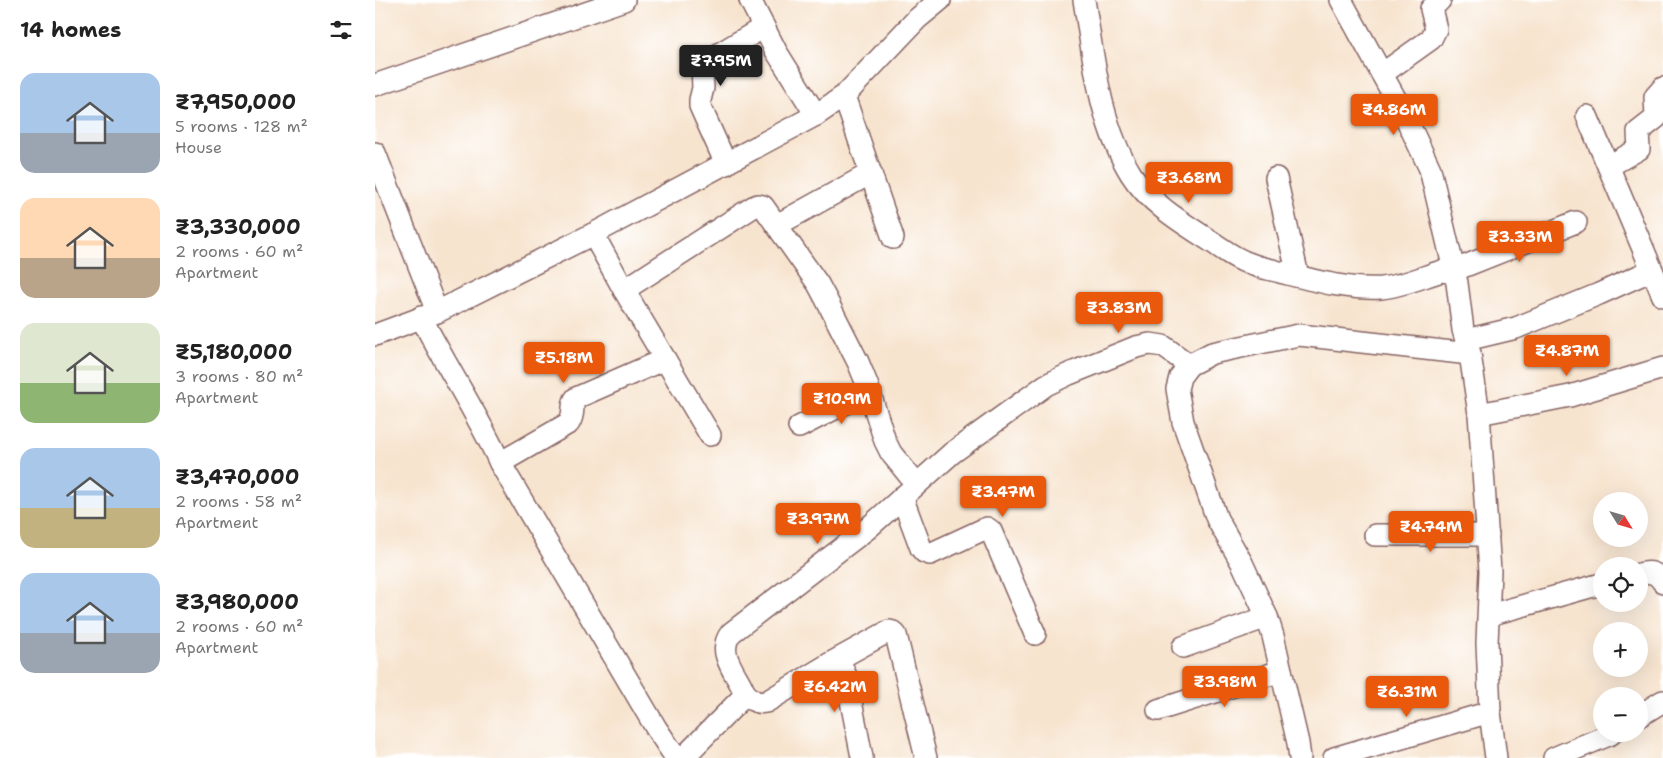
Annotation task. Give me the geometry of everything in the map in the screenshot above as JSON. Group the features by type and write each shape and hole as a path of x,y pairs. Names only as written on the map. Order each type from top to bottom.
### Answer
{"street":[{"path":"375,85 624,0"},
{"path":"750,0 776,51 817,115"},
{"path":"375,335 429,315 593,234 817,115 844,96 917,19 940,0"},
{"path":"1085,0 1101,98 1116,146 1132,175 1164,210 1236,257 1250,264 1348,286 1379,288 1398,286 1443,271 1452,271 1576,222"},
{"path":"1341,0 1405,116 1431,169 1452,271 1457,283 1479,414 1490,571 1487,643 1490,712 1496,758"},
{"path":"1382,74 1431,39 1436,29 1431,9 1440,0"},
{"path":"726,164 700,106 703,88 703,64 764,27"},
{"path":"1609,166 1639,149 1638,132 1655,118 1655,97 1663,88"},
{"path":"844,96 893,238"},
{"path":"1587,116 1663,296"},
{"path":"375,153 429,315 451,373 489,439 500,463 656,728 676,758"},
{"path":"777,225 871,173"},
{"path":"1276,178 1299,276"},
{"path":"624,290 758,205 763,206 826,299 858,362 885,441 909,491 921,548 924,552 930,554 987,528 991,531 1035,634"},
{"path":"593,234 624,290 711,435"},
{"path":"1300,758 1267,617 1242,563 1217,519 1183,422 1177,388 1180,377 1189,365 1212,354 1299,335 1468,347 1599,294 1652,270"},
{"path":"926,758 896,635 893,632 889,631 766,702 759,704 752,701 744,692 725,654 724,646 726,639 731,633 847,545 952,452 1046,385 1136,347 1150,344 1163,346 1189,365"},
{"path":"500,463 569,423 574,416 573,404 576,398 665,359"},
{"path":"1479,414 1570,396 1663,368"},
{"path":"799,427 869,391"},
{"path":"1375,535 1488,536"},
{"path":"1648,572 1656,574 1663,582"},
{"path":"1489,615 1593,586"},
{"path":"1183,647 1267,617"},
{"path":"839,659 846,676 863,757"},
{"path":"1158,710 1281,671"},
{"path":"683,758 743,698 744,692"},
{"path":"1648,710 1663,701"},
{"path":"1334,758 1490,712"},
{"path":"1554,758 1593,742"}]}
